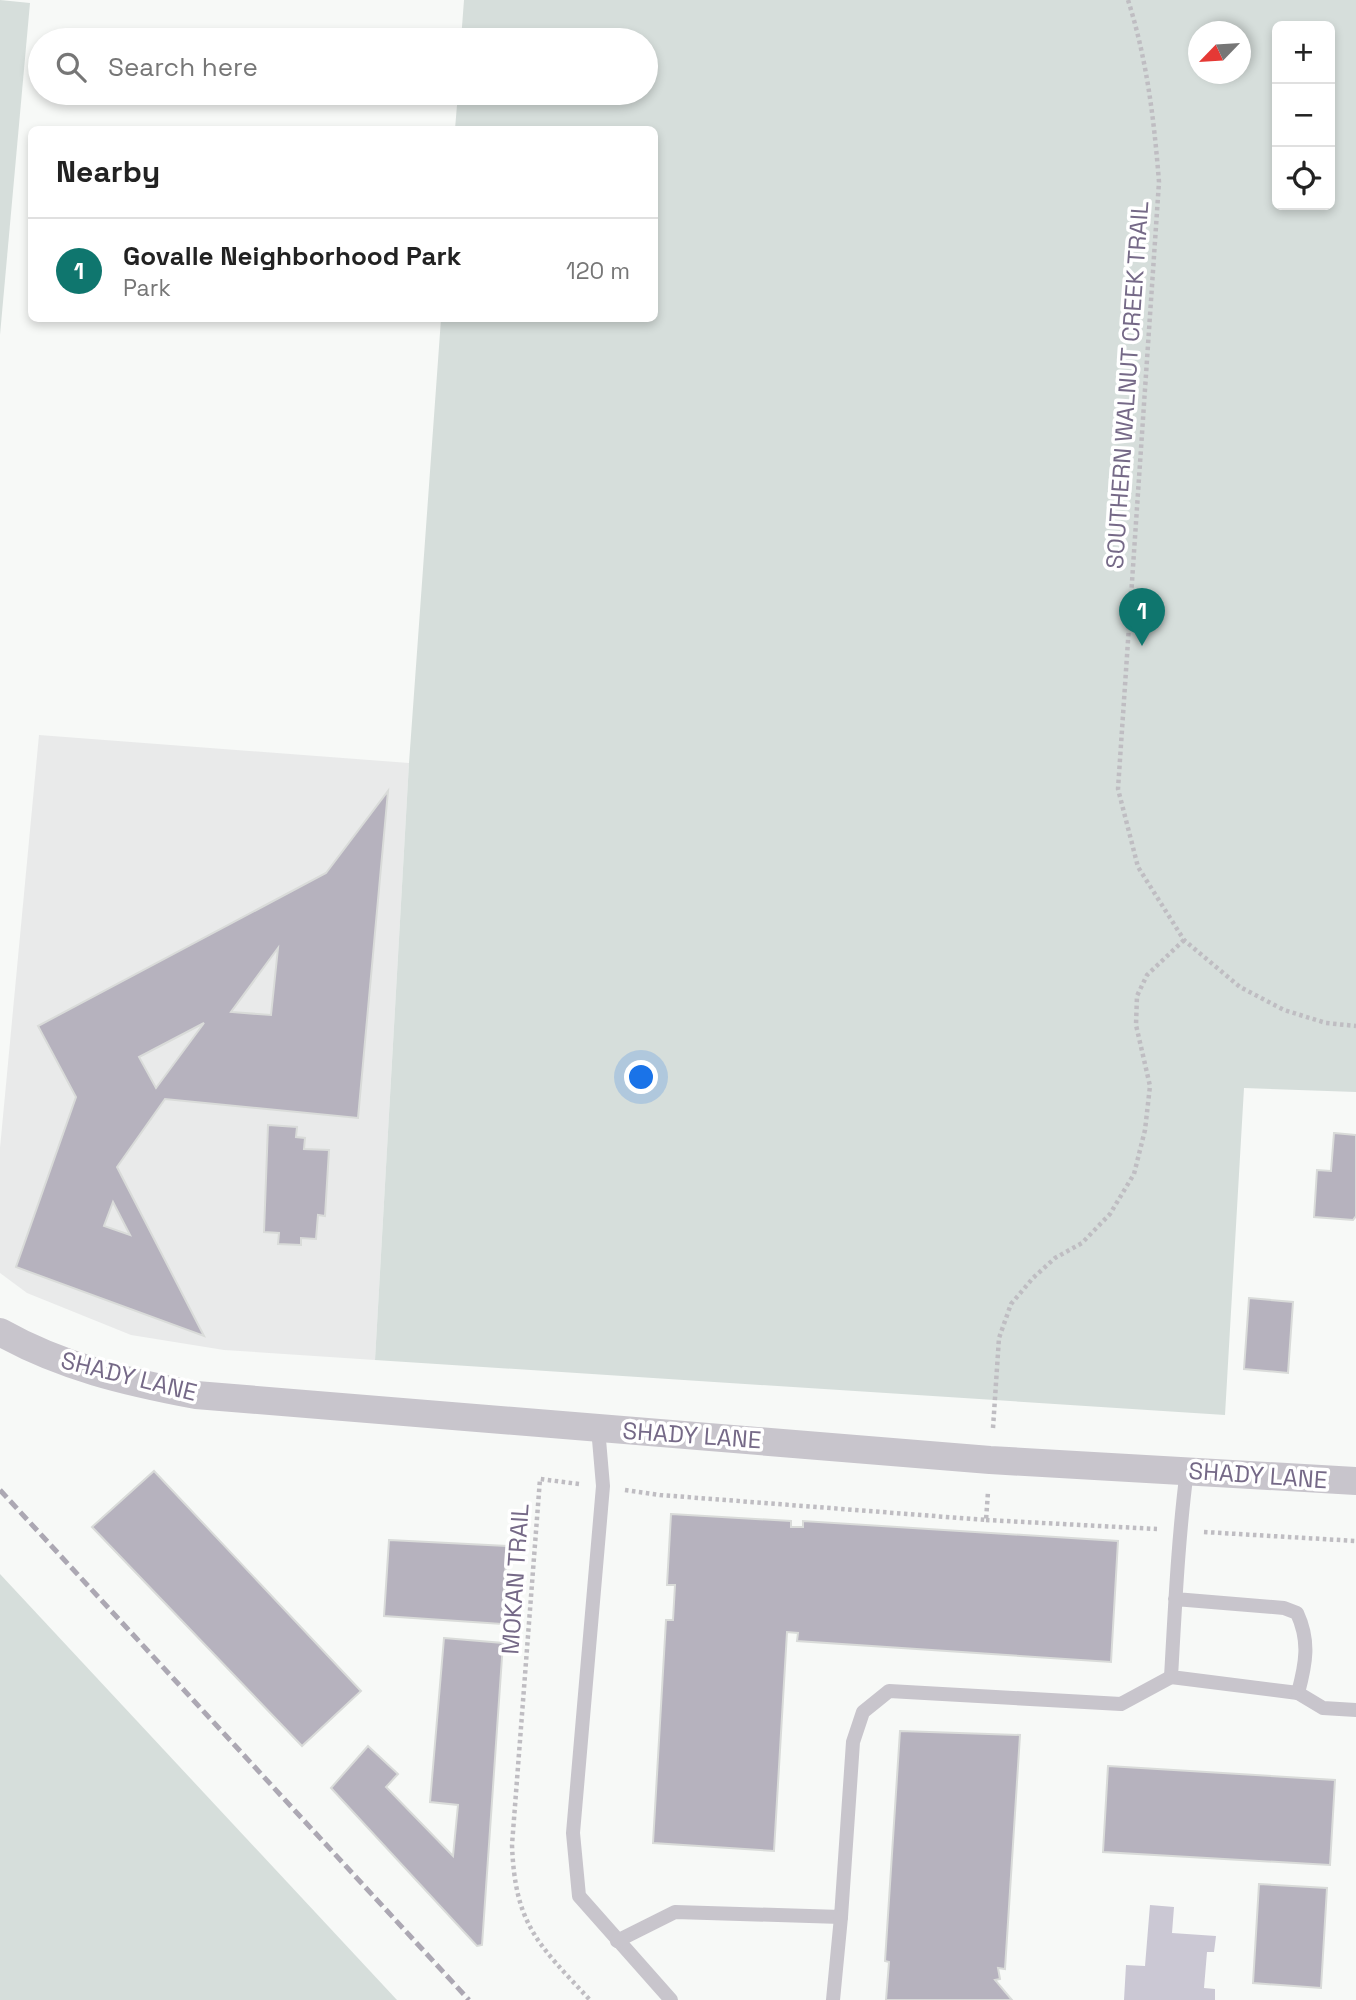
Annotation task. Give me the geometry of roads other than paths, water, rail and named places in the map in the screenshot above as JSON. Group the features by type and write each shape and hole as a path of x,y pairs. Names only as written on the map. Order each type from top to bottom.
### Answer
{"street":[{"name":"SHADY LANE","path":"0,1332 34,1351 90,1372 196,1395 990,1460 1356,1481"}],"lane":[{"path":"597,1428 603,1486 573,1833 579,1896 671,2000"},
{"path":"1171,1677 1187,1470"},
{"path":"1175,1599 1284,1608 1297,1613 1307,1642 1306,1663 1298,1693"},
{"path":"834,2000 853,1742 863,1712 889,1691 1121,1704 1171,1677 1298,1693 1323,1708 1356,1710"},
{"path":"617,1941 675,1912 841,1917"}],"railway":[{"path":"0,1490 469,2000"}],"place":[{"name":"Govalle Neighborhood Park","path":"1142,646"}]}
